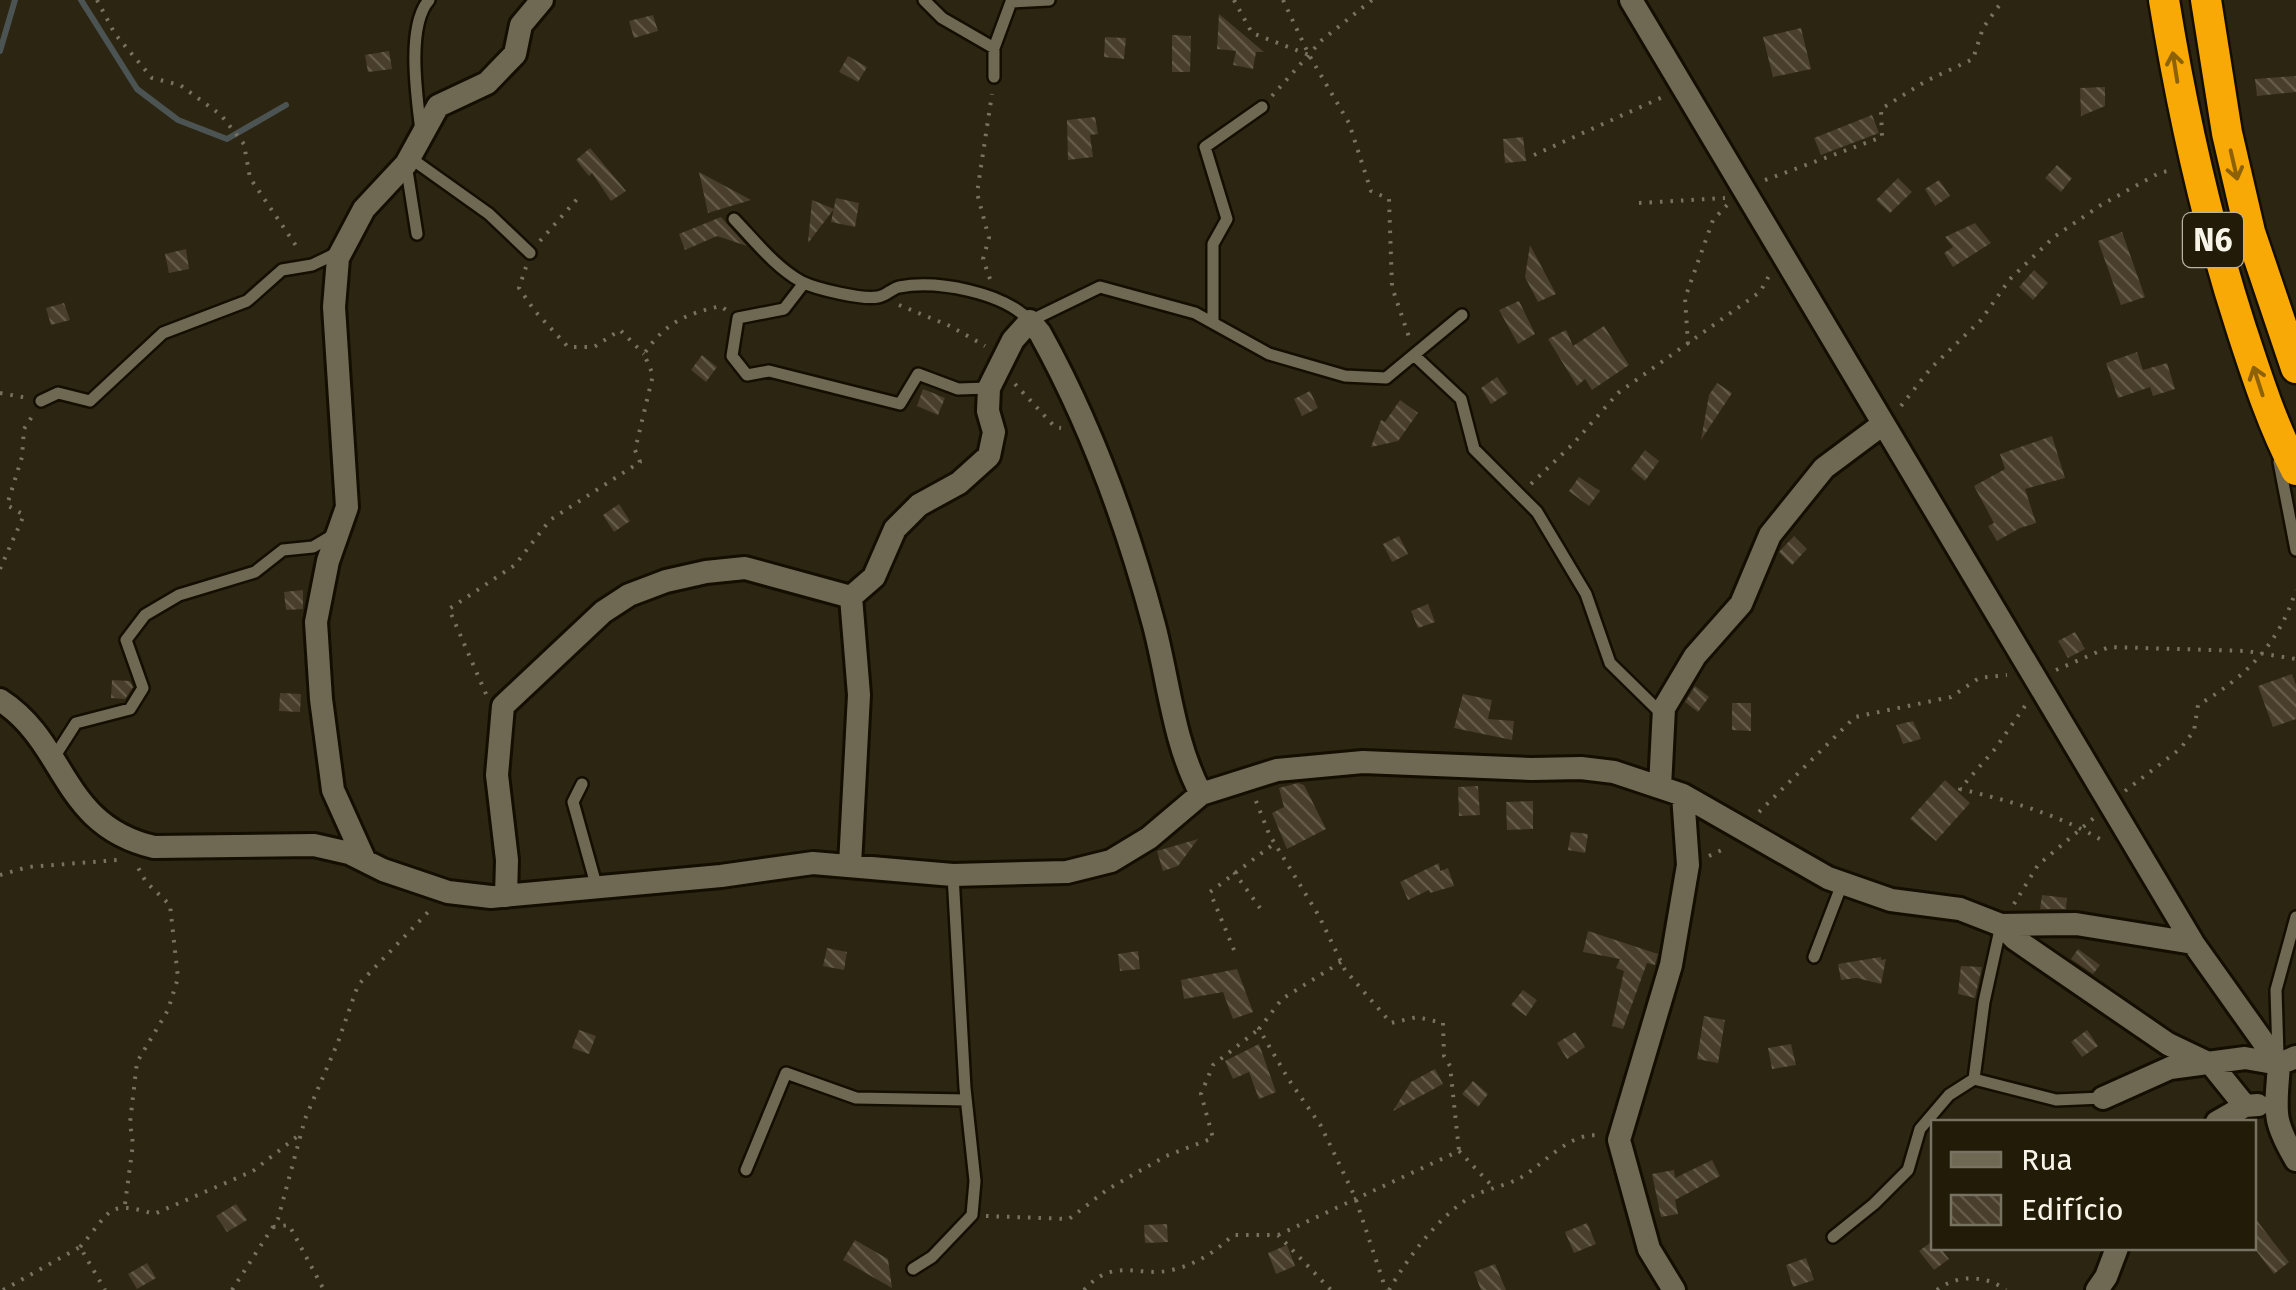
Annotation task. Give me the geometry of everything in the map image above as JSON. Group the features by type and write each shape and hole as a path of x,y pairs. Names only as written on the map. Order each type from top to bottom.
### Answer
{"highway":[{"name":"N6","path":"2164,0 2178,86 2215,248 2273,428 2296,470"},
{"name":"N6","path":"2206,0 2227,133 2250,232 2296,368"}],"street":[{"path":"366,861 333,790 316,622 328,561 348,508 334,306 338,258 364,209 407,160 438,106 487,83 515,54 522,25 542,0"},
{"path":"1631,0 2192,943 2287,1060"},
{"path":"850,596 874,578 896,529 919,506 959,483 990,456 994,432 988,412 989,388 1013,340 1030,321 1091,431 1154,625 1184,762 1201,794"},
{"path":"1660,787 1664,708 1695,656 1741,604 1770,535 1824,468 1884,424"},
{"path":"506,896 507,860 497,774 503,706 603,612 629,595 666,581 745,568 850,596"},
{"path":"850,596 858,695 850,865"},
{"path":"0,700 48,749 73,795 131,848 314,845 349,853 448,892 506,896 813,863 953,875 1067,872 1111,862 1149,838 1201,794 1247,778 1305,766 1363,762 1581,768 1614,772 1683,796 1842,884 1890,900 1960,909 2002,925 2076,924 2192,943"},
{"path":"1674,1290 1649,1250 1619,1140 1671,965 1688,865 1683,796"},
{"path":"2002,925 2015,939 2168,1044 2212,1065 2245,1106"},
{"path":"2103,1098 2170,1068 2245,1058 2287,1060"},
{"path":"2287,1060 2276,1105 2276,1126 2296,1160"},
{"path":"2220,1120 2245,1106 2276,1105"},
{"path":"2097,1290 2115,1250"}],"lane":[{"path":"422,135 416,89 417,39 422,8 429,0"},
{"path":"924,0 942,18 994,48"},
{"path":"994,77 994,48 1012,2 1048,0"},
{"path":"1213,321 1213,244 1227,219 1205,147 1262,108"},
{"path":"407,160 418,234"},
{"path":"407,160 490,214 530,253"},
{"path":"734,218 772,259 804,283 881,297 895,287 958,288 997,298 1030,321 1100,287 1213,321 1269,354 1345,376 1386,378 1462,315"},
{"path":"41,401 58,393 90,401 163,333 247,301 282,270 312,265 341,252"},
{"path":"804,283 784,309 738,318 732,356 747,375 770,371 900,404 918,374 958,389 989,388"},
{"path":"1416,356 1461,399 1474,450 1537,512 1586,594 1610,664 1664,716"},
{"path":"2273,428 2296,550"},
{"path":"53,759 76,723 130,709 143,688 126,640 145,616 180,595 255,572 283,550 312,547 338,531"},
{"path":"582,784 573,802 597,888"},
{"path":"913,1268 932,1257 972,1215 975,1181 966,1100 953,875"},
{"path":"1814,957 1842,884"},
{"path":"2287,1060 2276,990 2296,917"},
{"path":"1974,1079 1984,1002 2002,925"},
{"path":"746,1170 786,1073 856,1098 966,1100"},
{"path":"1833,1237 1908,1170 1920,1129 1949,1095 1974,1079 2056,1100 2103,1098"}],"path":[{"path":"97,0 115,34 152,78 180,84 221,115 244,144 250,178 312,265"},
{"path":"1234,0 1252,32 1309,54"},
{"path":"1283,0 1348,123 1371,190 1389,199 1392,287 1416,356"},
{"path":"1262,108 1309,54 1372,0"},
{"path":"1743,188 1882,137 1881,109 1926,80 1973,60 1983,28 2003,0"},
{"path":"994,77 977,192 989,238 983,259 997,298"},
{"path":"1534,155 1683,87"},
{"path":"1884,424 1931,368 1981,320 2010,279 2054,237 2159,173 2196,164"},
{"path":"1639,203 1734,197 1713,220 1685,298 1688,344"},
{"path":"502,718 481,687 449,609 516,565 550,520 640,462 635,450 653,374 644,354 620,330 594,347 568,347 519,288 530,253 578,198"},
{"path":"1519,494 1573,444 1618,393 1760,292 1782,253"},
{"path":"644,354 654,339 686,314 720,306 738,318"},
{"path":"0,393 41,401 24,429 22,457 7,505 24,514 0,569"},
{"path":"2198,705 2230,686 2264,654 2288,616 2296,590"},
{"path":"1688,865 1754,837 1753,824 1762,806 1855,716 1951,697 1979,678 2036,679 2109,648 2264,654 2296,659"},
{"path":"2036,679 1994,749 1960,788 2020,803 2082,828 2147,867"},
{"path":"1247,778 1275,843 1319,916 1341,962 1391,1023 1417,1017 1443,1023 1444,1056 1450,1066 1459,1151 1495,1188"},
{"path":"1234,950 1210,892 1275,843"},
{"path":"0,875 28,867 121,860 131,848 146,882 170,905 178,978 168,1010 137,1062 125,1204"},
{"path":"1234,872 1260,908"},
{"path":"232,1290 278,1219 300,1134 358,985 448,892"},
{"path":"972,1215 1070,1219 1108,1189 1166,1156 1214,1138 1201,1094 1214,1066 1259,1028 1282,999 1341,962"},
{"path":"1259,1028 1321,1126 1354,1197 1388,1290"},
{"path":"3,1290 80,1246 114,1208 125,1204 154,1214 252,1171 300,1134"},
{"path":"1388,1290 1432,1232 1466,1200 1520,1178 1552,1154 1590,1134 1619,1140"},
{"path":"1084,1290 1092,1280 1124,1268 1168,1271 1212,1255 1233,1235 1278,1235 1459,1151"},
{"path":"273,1226 289,1226 324,1290"},
{"path":"1278,1235 1330,1290"},
{"path":"80,1246 105,1290"},
{"path":"1937,1290 1945,1283 1966,1279 1992,1280 2006,1290"}],"building":[{"path":"1219,14 1264,52 1256,52 1253,69 1233,65 1236,51 1217,49"},
{"path":"653,15 658,31 634,38 629,21"},
{"path":"1801,28 1811,69 1773,77 1763,37"},
{"path":"1172,35 1191,36 1190,72 1172,72"},
{"path":"1105,37 1126,38 1124,59 1104,57"},
{"path":"389,51 392,69 368,72 365,55"},
{"path":"848,56 867,67 858,82 839,72"},
{"path":"2296,76 2296,92 2257,96 2255,79"},
{"path":"2105,87 2105,106 2081,116 2080,88"},
{"path":"1872,115 1879,133 1821,155 1814,138"},
{"path":"1095,117 1098,134 1090,135 1093,157 1068,160 1067,120"},
{"path":"1523,137 1526,161 1505,163 1503,139"},
{"path":"590,148 626,191 611,201 592,173 589,176 576,160"},
{"path":"2057,165 2072,178 2061,192 2045,178"},
{"path":"699,172 751,200 708,213"},
{"path":"1898,178 1912,192 1890,213 1876,200"},
{"path":"1939,180 1950,196 1935,206 1925,189"},
{"path":"836,198 859,203 855,227 831,222"},
{"path":"812,200 834,209 808,243"},
{"path":"721,217 747,246 717,236 685,250 679,234"},
{"path":"1975,223 1991,243 1953,267 1944,253 1953,247 1945,237"},
{"path":"2122,232 2145,297 2121,305 2098,241"},
{"path":"1530,245 1556,294 1538,302 1525,277"},
{"path":"186,249 189,269 169,273 165,254"},
{"path":"2034,270 2048,283 2033,300 2019,287"},
{"path":"1519,301 1535,334 1518,344 1499,310"},
{"path":"64,303 70,320 51,325 46,308"},
{"path":"1604,326 1629,365 1592,390 1585,379 1577,386 1548,339 1566,330 1573,346"},
{"path":"2137,352 2143,370 2167,363 2175,389 2153,396 2150,387 2118,398 2106,363"},
{"path":"702,355 717,367 706,382 691,370"},
{"path":"1497,377 1508,393 1491,404 1481,388"},
{"path":"1717,383 1732,393 1701,440 1709,395"},
{"path":"923,389 945,398 938,415 917,406"},
{"path":"1310,391 1318,408 1302,416 1294,399"},
{"path":"1400,400 1418,413 1398,441 1371,447 1381,420 1385,422"},
{"path":"2052,436 2065,478 2025,489 2036,523 1997,541 1988,526 1994,523 1974,486 2005,469 2000,454"},
{"path":"1645,450 1659,461 1645,481 1631,469"},
{"path":"1579,477 1600,491 1589,506 1569,491"},
{"path":"619,504 630,521 614,532 603,515"},
{"path":"1399,536 1408,554 1392,562 1383,544"},
{"path":"1794,536 1807,549 1792,565 1779,552"},
{"path":"303,590 303,609 286,610 284,592"},
{"path":"1428,604 1435,622 1418,628 1411,611"},
{"path":"2075,632 2085,649 2068,658 2058,641"},
{"path":"2292,674 2296,685 2296,719 2273,727 2258,686"},
{"path":"112,680 130,681 133,687 125,699 111,698"},
{"path":"1695,686 1709,697 1698,712 1685,702"},
{"path":"280,693 301,694 300,712 279,711"},
{"path":"1463,694 1492,700 1488,719 1514,721 1512,740 1454,728"},
{"path":"1732,703 1751,703 1751,731 1732,730"},
{"path":"1913,721 1921,739 1903,744 1896,725"},
{"path":"1945,780 1970,803 1936,841 1910,819"},
{"path":"1304,785 1326,829 1287,849 1272,813 1284,807 1279,788"},
{"path":"1478,786 1480,815 1459,816 1458,787"},
{"path":"1533,801 1533,829 1507,830 1506,802"},
{"path":"1571,832 1588,834 1585,853 1568,850"},
{"path":"1198,839 1178,866 1163,871 1157,851"},
{"path":"1439,863 1440,871 1448,868 1454,886 1430,893 1429,890 1408,900 1400,882"},
{"path":"2042,895 2067,898 2066,909 2040,909"},
{"path":"1588,931 1658,954 1655,965 1647,963 1623,1029 1612,1026 1624,971 1616,968 1620,959 1583,952"},
{"path":"827,948 847,952 844,970 823,966"},
{"path":"2078,949 2100,965 2093,974 2071,959"},
{"path":"1138,951 1140,969 1120,971 1118,954"},
{"path":"1886,959 1881,984 1857,978 1841,980 1838,964"},
{"path":"1961,966 1982,967 1975,998 1958,994"},
{"path":"1237,969 1253,1012 1233,1019 1223,992 1184,999 1181,980"},
{"path":"1523,990 1537,1000 1526,1016 1511,1005"},
{"path":"1704,1016 1725,1020 1718,1063 1697,1059"},
{"path":"579,1030 596,1036 589,1054 572,1048"},
{"path":"2087,1030 2098,1046 2082,1057 2071,1042"},
{"path":"1575,1032 1585,1047 1567,1059 1557,1043"},
{"path":"1259,1044 1276,1092 1259,1099 1249,1072 1233,1079 1225,1061"},
{"path":"1791,1044 1796,1065 1772,1069 1768,1048"},
{"path":"1435,1069 1443,1084 1393,1111 1411,1082"},
{"path":"1473,1081 1488,1094 1478,1107 1462,1094"},
{"path":"1712,1160 1720,1176 1675,1200 1678,1214 1661,1217 1652,1174 1674,1170 1675,1178"},
{"path":"236,1204 247,1220 227,1232 216,1216"},
{"path":"2256,1220 2289,1262 2274,1274 2256,1250"},
{"path":"1587,1223 1596,1244 1574,1253 1565,1232"},
{"path":"1167,1224 1168,1242 1145,1243 1144,1225"},
{"path":"855,1240 888,1259 892,1288 843,1260"},
{"path":"1931,1242 1931,1250 1942,1250 1949,1259 1934,1270 1919,1251"},
{"path":"1287,1245 1295,1266 1276,1274 1268,1253"},
{"path":"1806,1258 1814,1280 1793,1287 1786,1265"},
{"path":"147,1263 156,1278 137,1289 128,1274"},
{"path":"1495,1264 1506,1290 1481,1290 1474,1272"}],"waterway":[{"path":"0,51 15,0"},
{"path":"81,0 137,89 178,120 227,139 286,105"}]}
